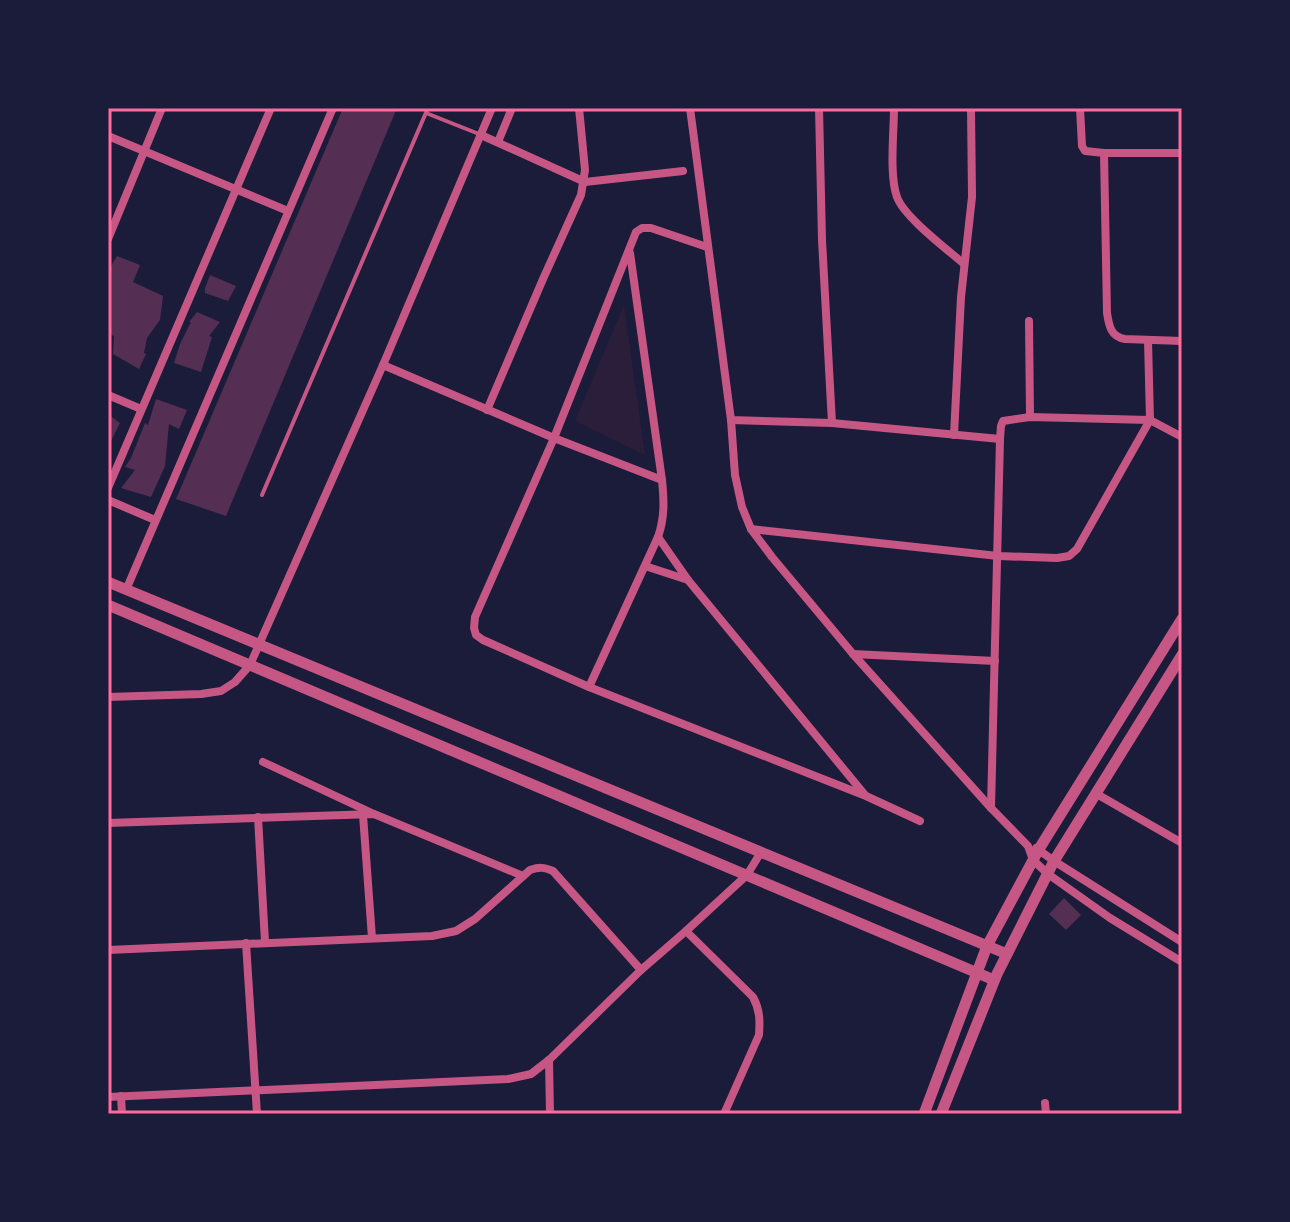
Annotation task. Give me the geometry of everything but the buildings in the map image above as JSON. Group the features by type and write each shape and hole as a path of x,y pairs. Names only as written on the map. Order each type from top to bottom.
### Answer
{"street":[{"path":"108,239 162,108"},
{"path":"108,488 271,108"},
{"path":"333,108 126,590 114,607 994,980"},
{"path":"108,697 221,691 235,682 250,665 383,365 492,108"},
{"path":"498,142 512,108"},
{"path":"487,410 585,182 579,108"},
{"path":"690,108 731,420 735,475 751,529 853,654 1034,852 1048,874 1110,918 1182,962"},
{"path":"819,108 832,423"},
{"path":"894,108 894,187 898,201 964,264"},
{"path":"954,435 964,264 972,197 971,108"},
{"path":"1080,108 1082,146 1085,151 1182,153"},
{"path":"481,135 585,182 683,171"},
{"path":"108,136 288,211"},
{"path":"1104,153 1111,331 1118,338 1182,341"},
{"path":"707,247 651,228 636,232 554,438 475,617 476,635 589,687 866,796 920,821"},
{"path":"589,687 664,521 665,500 630,252"},
{"path":"1029,321 1030,417"},
{"path":"751,529 998,556 1069,556 1077,549 1150,420 1148,340"},
{"path":"383,365 662,480"},
{"path":"108,395 141,409"},
{"path":"991,808 1000,439 1003,421 1030,417 1150,420 1182,437"},
{"path":"731,420 832,423 1000,439"},
{"path":"108,500 155,520"},
{"path":"658,537 688,580 866,796"},
{"path":"645,566 688,580"},
{"path":"108,582 1007,954"},
{"path":"924,1114 987,946 1034,852 1182,619"},
{"path":"853,654 995,661"},
{"path":"941,1114 994,980 1054,861 1182,655"},
{"path":"263,762 374,814 523,876"},
{"path":"1095,793 1182,843"},
{"path":"108,823 374,814"},
{"path":"363,815 372,938"},
{"path":"258,817 265,942"},
{"path":"108,1097 508,1079 531,1074 747,875 761,852"},
{"path":"1034,852 1054,861 1182,942"},
{"path":"108,950 432,936 456,931 475,919 530,870 545,867 553,871 641,970"},
{"path":"686,931 753,997 759,1008 759,1035 724,1114"},
{"path":"246,943 257,1114"},
{"path":"549,1060 550,1114"},
{"path":"121,1096 122,1114"},
{"path":"1045,1103 1046,1114"}],"lane":[{"path":"262,495 427,110 481,135"}],"shaded area":[{"path":"624,305 645,455 575,421"}]}
